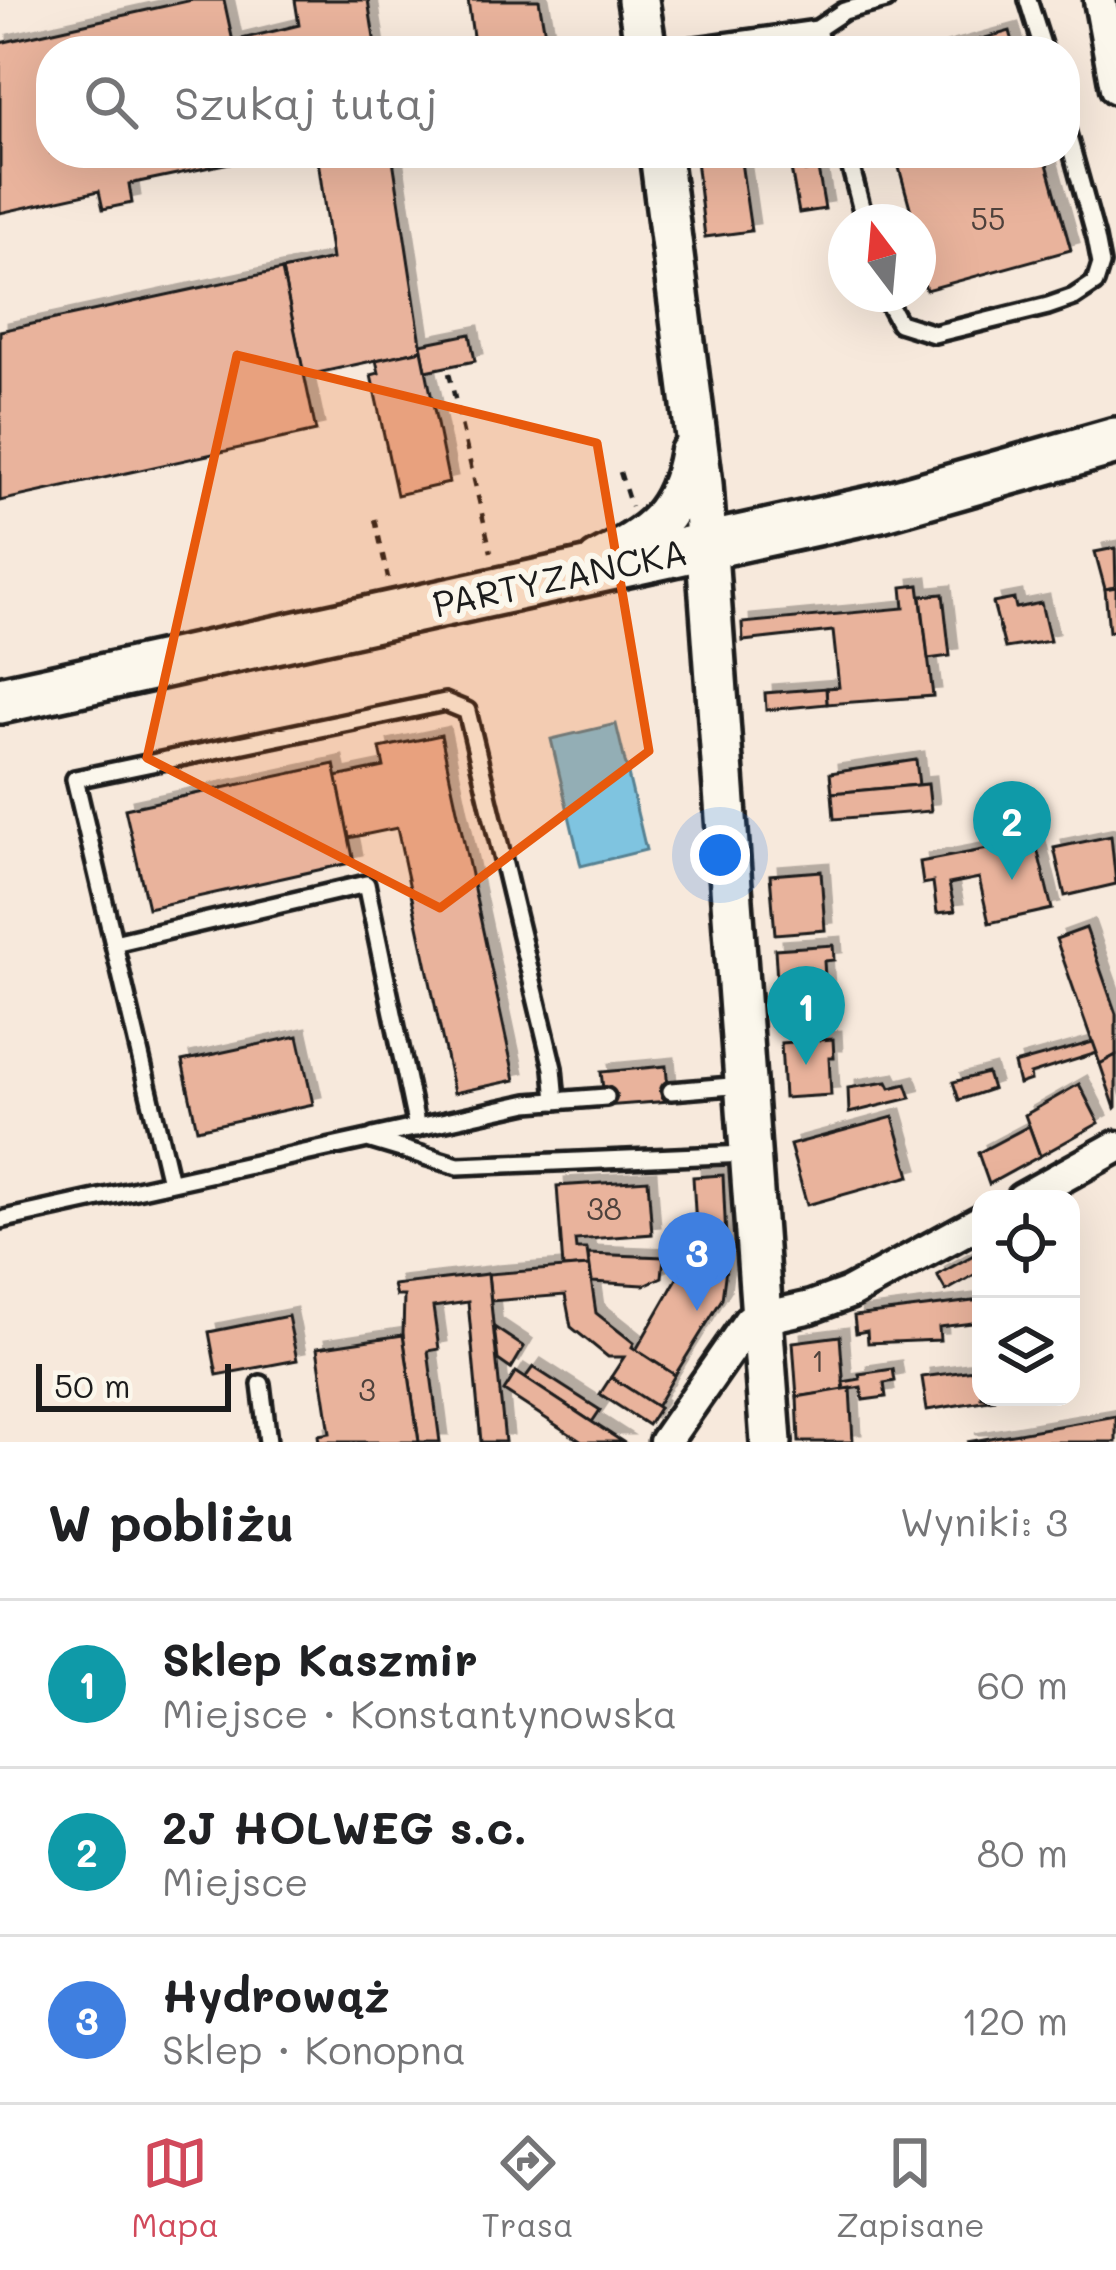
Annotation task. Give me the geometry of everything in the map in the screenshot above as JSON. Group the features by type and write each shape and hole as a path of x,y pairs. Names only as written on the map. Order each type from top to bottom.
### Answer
{"main road":[{"name":"PARTYZANCKA","path":"0,700 880,508 1116,441"}],"street":[{"path":"638,0 644,36"},
{"path":"1100,0 1116,88"},
{"path":"662,168 707,546 771,1442"},
{"path":"565,577 640,539 670,511 688,460 693,400"},
{"path":"1038,1190 1116,1147"},
{"path":"665,1442 740,1329 762,1317 849,1293 972,1226"}],"lane":[{"path":"767,36 817,29 844,10 886,0"},
{"path":"1028,0 1039,36"},
{"path":"817,29 819,36"},
{"path":"852,168 861,204"},
{"path":"893,312 899,323 934,334 1048,307 1094,283 1101,264 1077,168"},
{"path":"170,1183 75,779 445,702 467,711 553,1068 556,1101"},
{"path":"114,943 366,884 417,1127"},
{"path":"671,1091 746,1085"},
{"path":"0,1220 528,1103 606,1096"},
{"path":"368,1138 458,1166 750,1154"},
{"path":"262,1384 268,1442"}],"path":[{"path":"449,373 491,552"},
{"path":"620,472 633,515"},
{"path":"375,519 388,580"}],"highlighted area":[{"path":"237,355 597,443 649,751 440,908 147,758"}],"water":[{"path":"616,724 646,850 581,866 551,739"}],"building":[{"path":"192,0 224,0 232,36 36,36 36,168 205,168 129,184 132,203 103,209 99,191 0,213 0,43"},
{"path":"295,0 368,0 374,36 254,36 299,25"},
{"path":"468,0 539,0 545,36 473,36"},
{"path":"319,168 394,168 422,350 304,376 282,270 332,259"},
{"path":"697,168 742,168 751,231 705,237"},
{"path":"791,168 818,169 825,209 799,213"},
{"path":"899,168 1048,168 1071,250 936,287 936,204 909,204"},
{"path":"282,270 316,431 0,501 0,331"},
{"path":"470,334 475,361 426,371 421,344"},
{"path":"422,350 449,483 397,495 371,375 379,373 376,360"},
{"path":"1115,548 1116,587 1105,589 1095,552"},
{"path":"919,585 933,696 827,704 826,688 839,687 833,631 743,641 742,623 904,608 902,587"},
{"path":"1116,587 1116,630 1109,632 1105,589"},
{"path":"943,594 950,656 928,659 921,596"},
{"path":"1014,599 1016,608 1041,603 1050,641 1005,648 993,603"},
{"path":"826,688 827,704 766,710 765,693"},
{"path":"441,735 515,1080 454,1093 397,828 349,838 336,777 384,767 380,748"},
{"path":"916,760 919,785 832,793 830,773"},
{"path":"334,764 354,862 148,908 125,809"},
{"path":"928,784 931,811 834,819 832,793"},
{"path":"1111,836 1116,884 1065,896 1054,848"},
{"path":"1035,840 1052,909 989,923 979,878 949,884 955,911 937,913 933,882 923,884 920,862"},
{"path":"821,871 825,930 775,934 770,875"},
{"path":"1086,928 1116,1014 1116,1055 1100,1064 1056,939"},
{"path":"833,945 834,960 824,961 826,994 778,997 775,949"},
{"path":"298,1036 313,1104 197,1129 182,1061"},
{"path":"833,1039 831,1095 784,1098 781,1043"},
{"path":"1093,1042 1097,1053 1030,1074 1031,1080 1019,1084 1014,1064"},
{"path":"1116,1055 1116,1107 1115,1108 1100,1064"},
{"path":"666,1066 669,1101 605,1106 601,1072"},
{"path":"987,1073 992,1089 959,1100 953,1082"},
{"path":"887,1082 890,1088 906,1084 911,1098 849,1113 848,1088"},
{"path":"1079,1084 1099,1123 1040,1156 1025,1115"},
{"path":"893,1117 910,1176 807,1205 790,1145"},
{"path":"1029,1126 1040,1156 989,1184 978,1153"},
{"path":"723,1175 727,1261 698,1260 693,1177"},
{"path":"648,1180 652,1234 575,1240 576,1249 587,1249 589,1266 563,1268 557,1186"},
{"path":"588,1254 664,1257 662,1277 644,1285 592,1282"},
{"path":"972,1256 972,1276 946,1291 937,1275"},
{"path":"682,1258 727,1261 722,1299 675,1375 636,1350 679,1275"},
{"path":"589,1266 596,1313 634,1343 632,1347 675,1375 656,1407 611,1377 624,1357 608,1357 571,1327 565,1295 491,1301 488,1274"},
{"path":"488,1274 505,1442 481,1442 468,1302 433,1307 439,1349 428,1351 440,1442 419,1442 403,1335 404,1296 396,1296 393,1285"},
{"path":"972,1301 972,1323 939,1327 940,1340 868,1343 867,1331 856,1333 854,1316"},
{"path":"288,1316 297,1360 217,1375 209,1332"},
{"path":"494,1327 524,1347 511,1369 498,1360"},
{"path":"403,1335 419,1442 319,1442 318,1435 330,1433 317,1348"},
{"path":"840,1336 844,1390 797,1397 793,1342"},
{"path":"533,1367 600,1410 592,1422 525,1378"},
{"path":"893,1369 895,1381 884,1383 886,1397 863,1400 861,1387 844,1390 843,1382 860,1379 859,1374"},
{"path":"972,1370 972,1403 927,1410 922,1377"},
{"path":"516,1372 623,1442 582,1442 504,1391"},
{"path":"611,1377 659,1408 648,1425 600,1394"},
{"path":"850,1388 853,1442 799,1442 797,1397"},
{"path":"1116,1416 1116,1442 967,1442"}],"place":[{"name":"2J HOLWEG s.c.","path":"1012,880"},
{"name":"Sklep Kaszmir","path":"806,1065"},
{"name":"Hydrowąż","path":"697,1311"}]}
